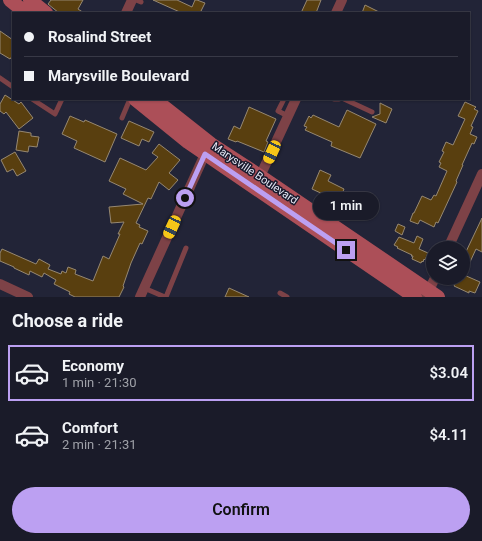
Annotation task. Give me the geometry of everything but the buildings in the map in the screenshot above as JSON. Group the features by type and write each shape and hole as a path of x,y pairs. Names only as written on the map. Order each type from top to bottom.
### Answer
{"main road":[{"path":"10,0 25,12"},
{"path":"30,0 45,12"},
{"name":"Marysville Boulevard","path":"135,100 188,142 208,149"},
{"name":"Marysville Boulevard","path":"155,100 208,149 258,182 311,211 431,295"},
{"name":"Marysville Boulevard","path":"258,182 335,243 415,297"},
{"path":"311,211 316,221 334,237 335,243 342,242 349,244 366,254 373,253"}],"street":[{"path":"336,12 342,0"},
{"path":"127,12 137,1"},
{"path":"258,182 296,100"},
{"path":"142,293 208,149"},
{"path":"452,241 479,188 482,174"},
{"path":"0,284 28,297"},
{"path":"431,295 433,285"}],"lane":[{"path":"0,78 12,85"},
{"path":"34,100 55,114 62,100"},
{"path":"122,118 130,100"},
{"path":"284,100 278,111 288,116"},
{"path":"346,100 372,112"},
{"path":"142,293 165,297 186,248"},
{"path":"280,293 287,297"}],"route":[{"path":"185,198 205,154 346,250"}]}
